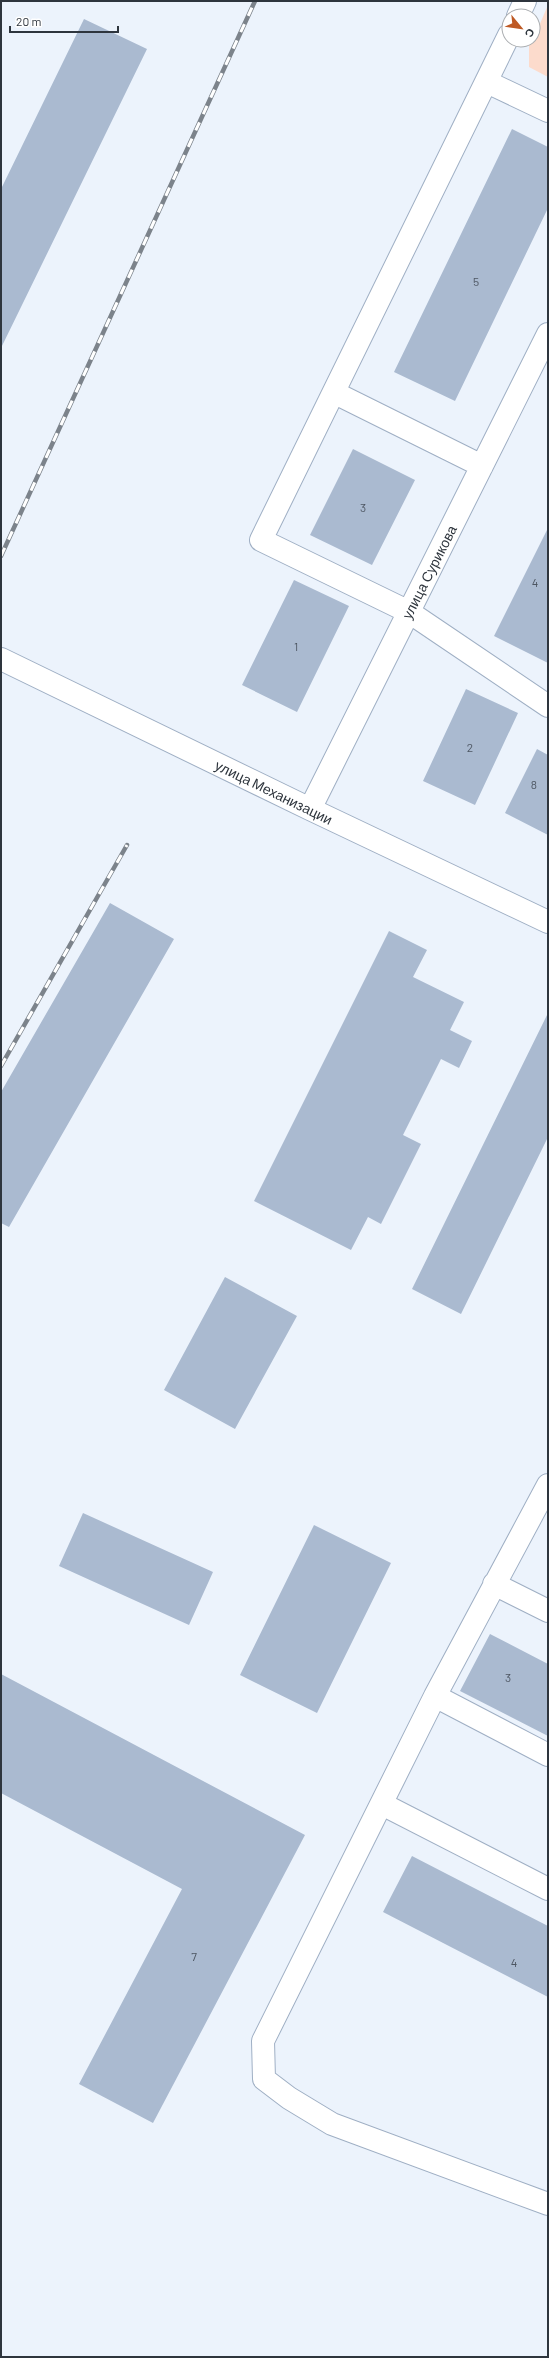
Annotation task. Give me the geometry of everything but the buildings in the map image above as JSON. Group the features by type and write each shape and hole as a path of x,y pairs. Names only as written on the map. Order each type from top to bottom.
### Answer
{"street":[{"path":"503,48 261,540 409,612 548,706"},
{"path":"487,82 548,111"},
{"name":"улица Сурикова","path":"310,809 548,334"},
{"path":"335,392 482,466"},
{"name":"улица Механизации","path":"1,659 310,809 548,922"},
{"path":"548,1485 435,1696 263,2041 264,2078 290,2098 332,2124 548,2204"},
{"path":"494,1584 548,1611"},
{"path":"435,1696 548,1755"},
{"path":"382,1804 548,1889"}],"shaded area":[{"path":"548,5 548,77 529,67 529,48 541,48 541,21"}],"railway":[{"path":"1,556 255,1"},
{"path":"1,1066 127,845"}]}
